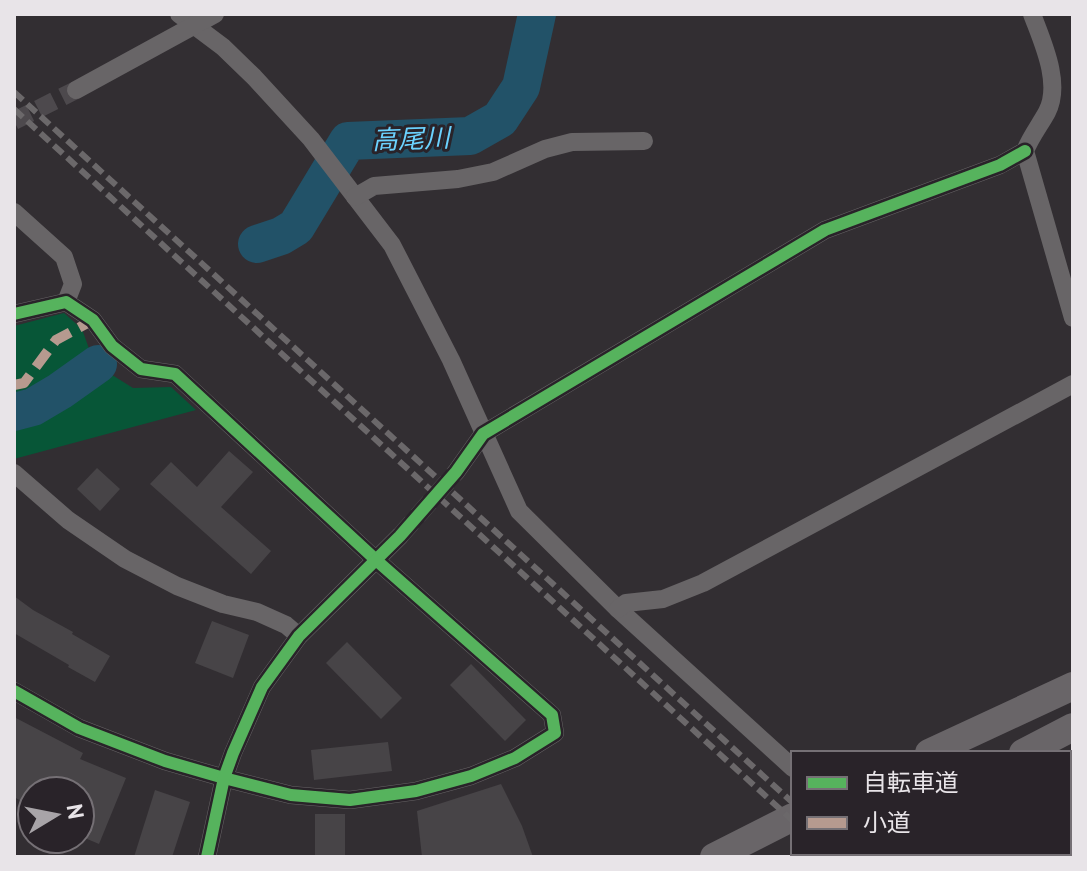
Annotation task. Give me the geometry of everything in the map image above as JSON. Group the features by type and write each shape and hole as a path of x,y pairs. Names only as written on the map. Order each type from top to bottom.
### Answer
{"main road":[{"path":"933,751 1073,686"},
{"path":"1027,751 1073,727"},
{"path":"714,857 791,818"}],"street":[{"path":"179,14 223,47 254,77 311,139 392,245 451,360 519,511 618,609 791,766"},
{"path":"76,90 215,14"},
{"path":"1032,14 1048,56 1053,89 1049,109 1025,151 1073,318"},
{"path":"355,197 374,186 458,179 493,172 545,149 572,142 644,141"},
{"path":"456,472 483,434 825,230 1000,165 1025,151"},
{"path":"14,212 64,257 73,284 66,302"},
{"path":"14,314 66,302 93,320 112,346 141,369 175,374 376,560 552,715 555,733 515,758 471,776 416,791 350,800 291,795 165,761 79,728 14,691"},
{"path":"618,609 626,603 663,599 703,583 1073,384"},
{"path":"14,473 68,520 125,559 177,586 223,604 257,612 286,625 299,636"},
{"path":"207,857 224,778 262,687 299,636 400,536"}],"green space":[{"path":"64,313 82,329 92,357 40,393 14,400 14,326"},
{"path":"101,368 133,388 171,387 196,410 14,459 14,422 39,417 75,396"}],"building":[{"path":"229,451 253,472 221,507 271,551 251,574 150,484 171,462 197,487"},
{"path":"97,468 120,489 100,511 77,489"},
{"path":"14,596 110,656 95,682 14,633"},
{"path":"212,621 249,635 233,678 195,663"},
{"path":"347,642 402,698 381,719 326,663"},
{"path":"471,664 526,720 505,741 450,685"},
{"path":"14,717 83,753 80,759 126,778 99,844 96,843 96,775 16,775 14,797"},
{"path":"388,742 392,771 314,780 311,750"},
{"path":"501,784 533,857 422,857 417,811"},
{"path":"155,790 190,802 172,857 134,857"},
{"path":"315,814 345,814 345,857 315,857"}],"waterway":[{"name":"高尾川","path":"257,244 296,227 348,141 470,136 500,119 521,87 537,14"},
{"name":"高尾川","path":"14,412 33,407 98,364"}],"tunnel":[{"path":"14,121 76,90"},
{"path":"400,536 456,472"}],"railway":[{"path":"14,92 791,801"},
{"path":"14,109 791,819"}],"marked path":[{"path":"14,385 24,383 56,340 93,320"}],"cycle path":[{"path":"207,857 224,778 262,687 299,636 400,536 456,472 483,434 825,230 1000,165 1025,151"},
{"path":"14,314 66,302 93,320 112,346 141,369 175,374 376,560 552,715 555,733 515,758 471,776 416,791 350,800 291,795 165,761 79,728 14,691"}]}
